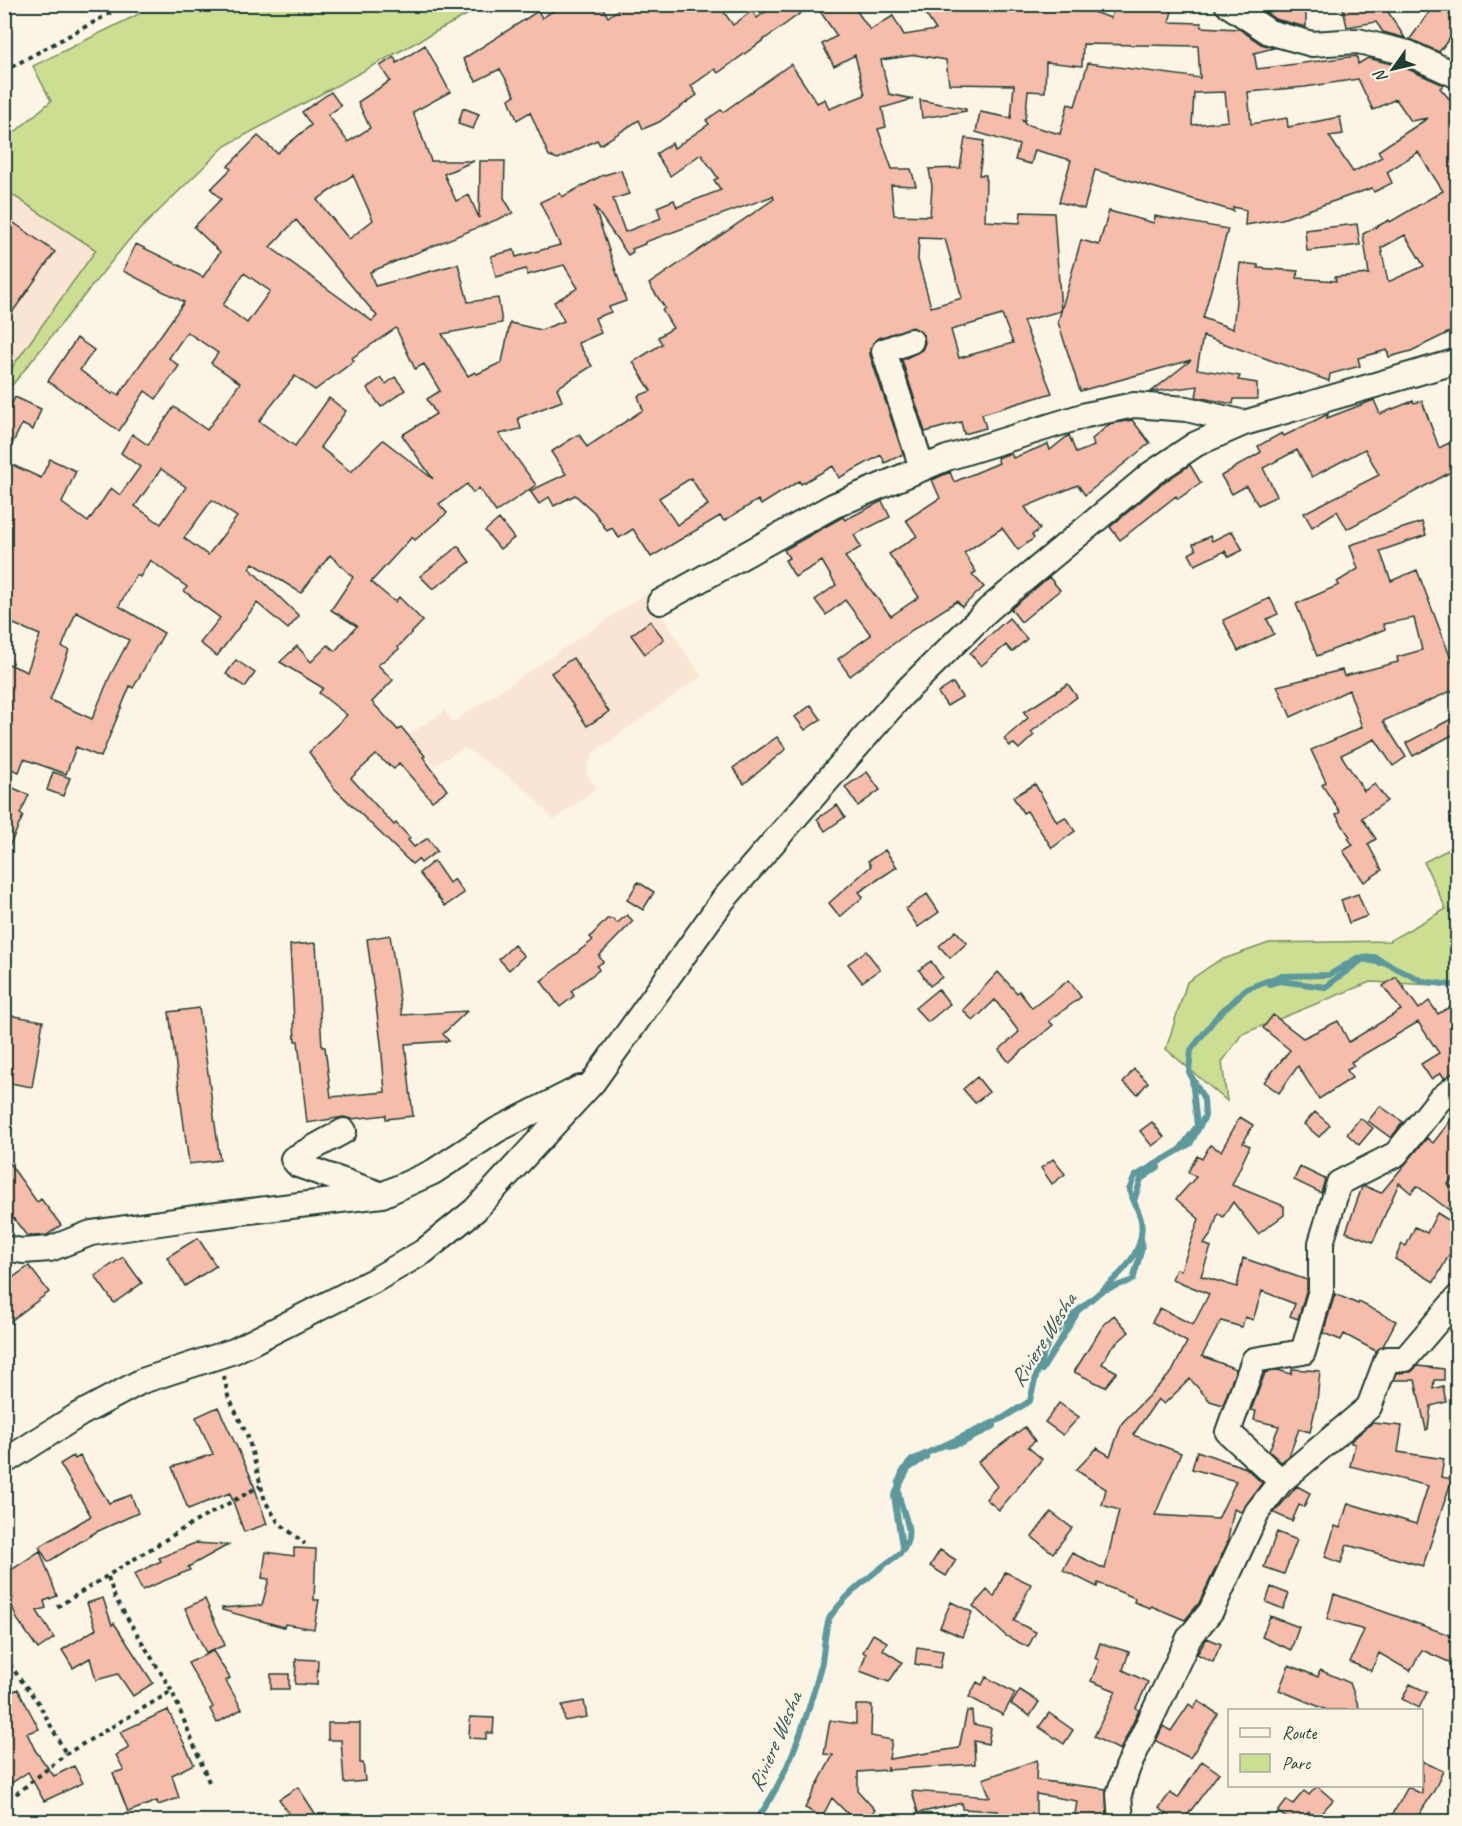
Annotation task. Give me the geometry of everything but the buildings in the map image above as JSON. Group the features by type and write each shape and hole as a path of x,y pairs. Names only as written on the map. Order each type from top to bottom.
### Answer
{"street":[{"path":"1227,4 1269,32 1312,44 1358,41 1408,53 1458,76"},
{"path":"911,341 884,351 922,468"},
{"path":"4,1462 80,1414 142,1381 234,1351 373,1281 423,1252 482,1203 593,1082 723,900 901,696 989,609 1151,474 1196,444 1244,423 1458,361"},
{"path":"660,602 833,506 922,468 1086,415 1134,405 1187,409 1244,423"},
{"path":"4,1248 23,1251 50,1249 91,1233 201,1216 382,1195 433,1172 496,1130 593,1082"},
{"path":"1281,1481 1228,1432 1254,1360 1303,1352 1321,1290 1321,1243 1339,1183 1396,1154 1439,1100 1458,1084"},
{"path":"344,1131 293,1159 298,1165 382,1195"},
{"path":"1121,1821 1119,1794 1158,1700 1189,1638 1211,1611 1257,1512 1281,1481 1369,1407 1387,1359 1405,1359 1458,1297"}],"path":[{"path":"4,71 127,4"},
{"path":"234,1351 223,1370 228,1396 248,1437 265,1501 279,1522 305,1544"},
{"path":"57,1607 186,1527 260,1486"},
{"path":"108,1576 115,1598 172,1691 209,1782"},
{"path":"4,1657 39,1704 66,1754"},
{"path":"16,1794 66,1754 172,1691"}],"shaded area":[{"path":"5,190 96,250 5,377"},
{"path":"647,593 701,676 593,753 586,773 596,788 554,820 525,788 464,747 434,766 410,734 445,711 453,722"}],"green space":[{"path":"159,4 485,5 225,146 128,241 5,394 5,377 96,250 5,190 5,134 9,137 51,101 33,66"},
{"path":"1457,845 1457,986 1370,982 1242,1034 1222,1062 1227,1101 1166,1049 1187,982 1218,961 1269,943 1389,941 1446,909 1424,862"}],"waterway":[{"name":"Riviere Wesha","path":"755,1822 767,1805 787,1767 803,1727 821,1666 830,1617 855,1590 904,1549 908,1538 908,1527 899,1495 902,1472 912,1460 1003,1418 1030,1401 1040,1363 1048,1344 1059,1329 1106,1287 1133,1256 1140,1239 1141,1220 1129,1190 1135,1176 1190,1144 1205,1116 1204,1099 1189,1072 1191,1050 1218,1015 1246,989 1280,976 1329,975 1357,958 1374,957 1422,981 1458,986"},
{"name":"Riviere Wesha","path":"1270,984 1280,981 1325,987 1363,959 1381,963"},
{"name":"Riviere Wesha","path":"1181,1148 1197,1126 1192,1079"},
{"name":"Riviere Wesha","path":"1134,1201 1141,1179 1158,1167"},
{"name":"Riviere Wesha","path":"1102,1291 1133,1280 1142,1248 1141,1238"},
{"name":"Riviere Wesha","path":"1042,1370 1076,1315"},
{"name":"Riviere Wesha","path":"948,1446 962,1443 994,1426"},
{"name":"Riviere Wesha","path":"902,1546 894,1496 908,1469 926,1457"},
{"name":"Riviere Wesha","path":"616,1822 629,1822"}]}
